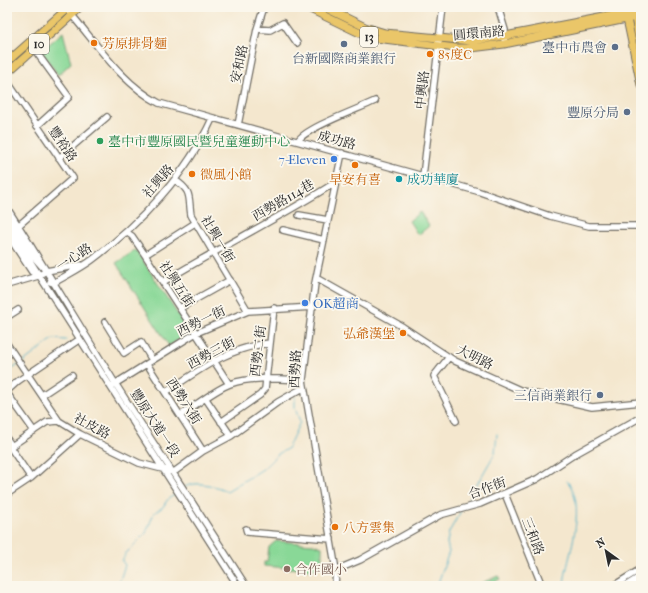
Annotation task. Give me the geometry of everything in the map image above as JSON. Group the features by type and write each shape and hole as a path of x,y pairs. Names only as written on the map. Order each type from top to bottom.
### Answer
{"main road":[{"name":"10","path":"7,73 81,7"},
{"name":"圓環南路","path":"306,7 368,37 438,47 471,48 632,14 641,10"},
{"name":"10","path":"7,62 67,8"},
{"name":"圓環南路","path":"328,8 365,27 385,34 471,41 505,40"},
{"path":"632,14 641,50"},
{"path":"632,14 641,85"}],"street":[{"name":"安和路","path":"238,125 257,29 264,7"},
{"name":"中興路","path":"423,176 443,7"},
{"path":"498,7 505,30 505,40"},
{"name":"成功路","path":"67,8 127,81 144,95 159,103 212,119 298,141 477,191 562,219 589,226 641,226"},
{"path":"325,17 328,8"},
{"path":"257,29 270,30 283,23 297,43"},
{"path":"34,49 69,97 37,126"},
{"name":"豐裕路","path":"7,81 73,178 18,226"},
{"path":"298,141 300,137 321,126 375,101"},
{"path":"60,158 107,117"},
{"name":"社興路","path":"126,232 175,180 205,135 212,119"},
{"name":"西勢路","path":"335,586 336,570 303,388 303,380 316,278 342,153"},
{"name":"社興一街","path":"175,180 188,191 191,201 191,215 195,224 248,311"},
{"name":"西勢路114巷","path":"163,282 241,236 291,210 336,182"},
{"name":"豐原大道一段","path":"7,208 44,264 46,272"},
{"path":"298,215 328,220"},
{"path":"7,217 30,255"},
{"path":"145,255 195,224"},
{"path":"7,225 30,255"},
{"path":"283,230 324,240"},
{"name":"社興五街","path":"126,232 132,236 145,255 229,384"},
{"name":"一心路","path":"38,276 53,283 85,264 126,232"},
{"name":"豐原大道一段","path":"7,234 32,272 38,276"},
{"name":"豐原大道一段","path":"30,255 46,272 246,586"},
{"name":"豐原大道一段","path":"30,255 38,276 238,586"},
{"path":"7,285 38,276 46,272 85,264"},
{"name":"大明路","path":"316,278 403,326 449,357 519,390 592,407 641,402"},
{"path":"180,308 230,280"},
{"name":"西勢一街","path":"110,388 196,333 248,311 274,308 313,307"},
{"name":"西勢二街","path":"221,422 265,389 274,308"},
{"path":"7,317 18,310"},
{"path":"105,322 124,353 141,342 152,360"},
{"path":"34,431 7,392 27,374 80,339"},
{"name":"西勢三街","path":"166,392 214,361 249,346 270,343"},
{"path":"7,344 59,421"},
{"path":"449,357 434,376 456,421"},
{"name":"西勢六街","path":"147,364 203,451"},
{"path":"42,395 72,375"},
{"path":"181,415 229,384 266,378 303,380"},
{"path":"174,472 203,451 230,436 278,402 303,388"},
{"path":"206,399 230,436"},
{"name":"合作街","path":"336,570 360,560 440,515 480,504 537,479 575,454 641,417"},
{"name":"社皮路","path":"9,447 47,422 59,421 80,434 139,463 174,472"},
{"path":"7,494 31,478 80,434"},
{"path":"7,439 9,447 31,478"},
{"name":"三和路","path":"505,494 542,586"},
{"path":"246,529 247,532 331,540"},
{"path":"614,586 641,569"},
{"path":"625,586 641,576"},
{"path":"634,586 641,582"}],"green space":[{"path":"63,32 71,63 58,75 41,51"},
{"path":"420,212 429,226 418,235 409,221"},
{"path":"136,250 190,333 169,346 116,263"},
{"path":"276,541 313,544 322,547 322,562 318,568 311,570 264,566 264,562 267,562 269,547"},
{"path":"498,576 500,579 485,586 474,586"}],"waterway":[{"path":"23,362 53,339 66,340"},
{"path":"7,373 18,365"},
{"path":"185,487 200,484 217,487 227,491 263,469 278,454 287,449 300,422 295,408 295,397"},
{"path":"465,505 495,453 497,434"},
{"path":"566,586 564,584 573,541 576,514 576,502 573,490 567,481"},
{"path":"118,586 125,565 122,561 126,553 146,533 154,513 163,507 168,499 176,494"},
{"path":"437,586 449,552 447,543 449,532 461,511"}],"place":[{"name":"芳原排骨麵","path":"94,43"},
{"name":"台新國際商業銀行","path":"344,44"},
{"name":"臺中市農會","path":"615,47"},
{"name":"85度C","path":"430,54"},
{"name":"豐原分局","path":"627,112"},
{"name":"臺中市豐原國民暨兒童運動中心","path":"100,141"},
{"name":"7-Eleven","path":"334,159"},
{"name":"早安有喜","path":"355,165"},
{"name":"微風小館","path":"192,174"},
{"name":"成功華廈","path":"399,179"},
{"name":"OK超商","path":"305,303"},
{"name":"弘爺漢堡","path":"403,333"},
{"name":"三信商業銀行","path":"600,395"},
{"name":"八方雲集","path":"335,527"},
{"name":"合作國小","path":"287,569"}]}
